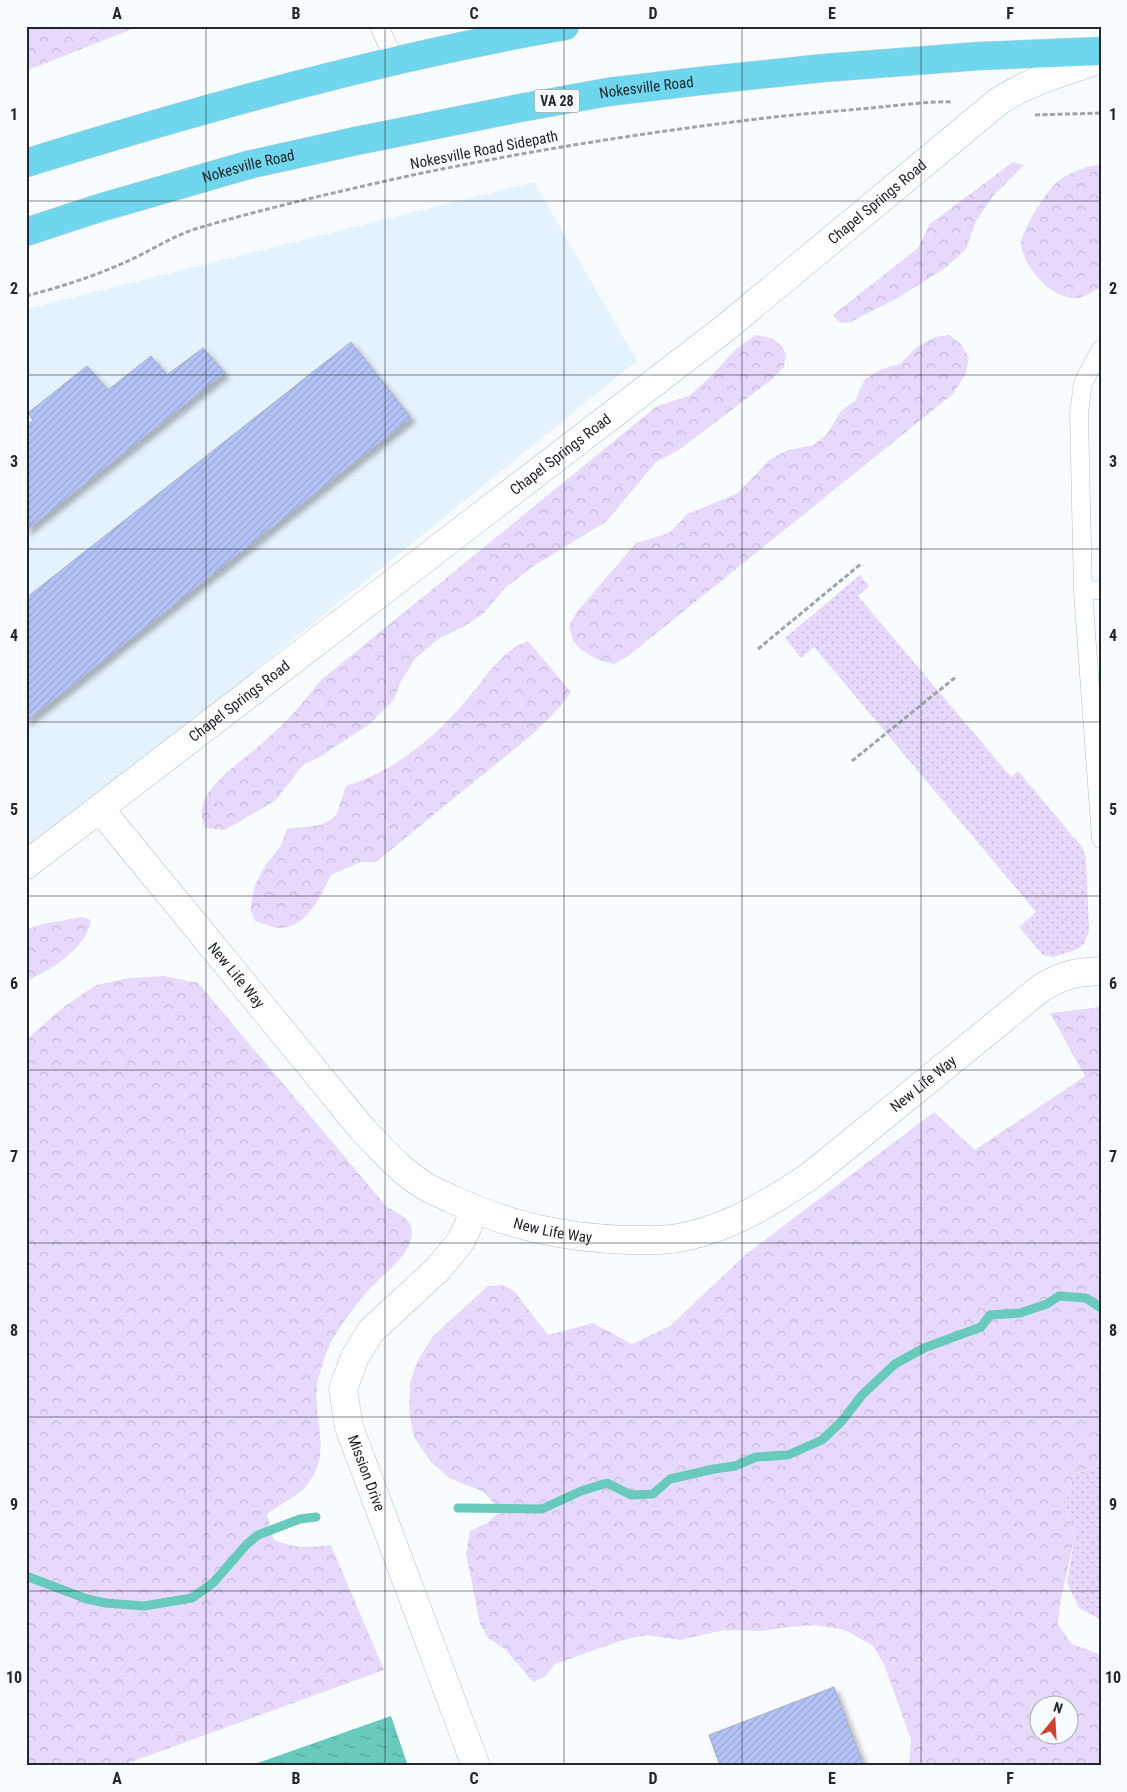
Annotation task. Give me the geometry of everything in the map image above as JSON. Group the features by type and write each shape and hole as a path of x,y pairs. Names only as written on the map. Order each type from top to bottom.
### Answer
{"highway":[{"path":"26,163 226,103 487,40 565,26"},
{"name":"Nokesville Road","path":"26,232 96,209 248,165 365,139 608,92 834,67 979,56 1101,51"}],"street":[{"name":"Chapel Springs Road","path":"26,865 724,329 959,132 999,101 1030,84 1101,59"},
{"name":"New Life Way","path":"100,809 363,1130 404,1170 424,1186 475,1210 498,1219 554,1234 595,1239 647,1240 688,1236 734,1220 778,1198 810,1176 1041,988 1060,977 1082,972 1101,971"},
{"name":"Mission Drive","path":"475,1210 461,1241 438,1269 371,1331 355,1357 343,1389 349,1427 476,1766"}],"lane":[{"path":"379,26 395,61"},
{"path":"1101,349 1084,383 1079,414 1092,590 1101,839"}],"path":[{"name":"Nokesville Road Sidepath","path":"26,296 132,260 171,238 250,213 470,163 626,136 698,126 868,108 955,102"},
{"path":"1033,115 1101,113"},
{"path":"758,649 862,563"},
{"path":"852,761 958,676"}],"shaded area":[{"path":"534,182 637,361 26,856 26,309"}],"green space":[{"path":"26,26 140,26 26,71"},
{"path":"1013,162 1024,165 993,196 976,221 966,249 944,269 896,299 851,322 840,323 833,315 918,248 930,224"},
{"path":"1101,164 1101,286 1077,298 1068,297 1058,294 1049,288 1032,271 1022,252 1022,237 1036,210 1058,181 1079,170"},
{"path":"756,335 772,338 782,346 786,354 784,367 771,380 679,450 656,462 607,521 532,567 505,588 484,613 463,627 438,639 415,659 401,681 394,699 371,723 323,755 303,765 275,801 225,830 205,828 202,808 213,786 283,724 321,680 657,406 689,396 736,349"},
{"path":"949,335 961,344 969,358 966,373 953,394 627,657 614,664 601,661 581,650 573,641 569,627 576,613 636,543 669,533 688,514 738,493 770,459 788,450 814,445 827,434 841,411 855,401 865,379 882,369 900,364 917,347 935,337"},
{"path":"860,575 869,586 858,596 1011,777 1018,771 1082,847 1086,857 1089,931 1084,944 1075,950 1053,957 1043,955 1019,927 1036,912 814,647 801,658 785,638"},
{"path":"528,641 571,692 558,709 534,733 376,862 360,862 331,875 312,908 299,922 291,926 279,928 255,921 250,909 255,885 263,869 281,845 287,829 321,825 336,816 346,786 363,780 395,763 424,742 451,717 504,656 515,647"},
{"path":"82,917 91,920 88,931 75,950 46,971 26,982 26,930 42,924"},
{"path":"164,976 198,983 387,1207 404,1217 412,1228 407,1250 357,1304 340,1327 328,1349 317,1385 316,1398 321,1449 315,1473 307,1485 294,1497 267,1514 274,1540 302,1547 331,1545 384,1670 120,1766 26,1766 26,1040 61,1009 96,985 130,978"},
{"path":"1101,1007 1101,1465 1074,1474 1065,1504 1075,1535 1060,1604 1058,1625 1072,1644 1101,1655 1101,1766 909,1766 911,1740 884,1664 873,1646 845,1630 815,1625 762,1631 724,1630 680,1640 646,1635 620,1641 555,1664 546,1676 533,1682 505,1649 488,1638 480,1624 466,1554 470,1531 487,1523 500,1511 484,1492 449,1478 431,1462 414,1437 409,1411 410,1383 418,1360 433,1336 488,1286 502,1285 515,1292 548,1335 593,1323 632,1344 670,1326 744,1256 934,1112 975,1150 1085,1076 1050,1013"},
{"path":"1101,1465 1101,1620 1079,1608 1067,1583 1075,1535 1065,1504 1074,1474"}],"water":[{"path":"391,1716 408,1766 249,1766"}],"building":[{"path":"351,342 411,418 26,722 26,598"},
{"path":"203,348 225,373 26,531 26,426 33,420 28,413 87,366 108,390 151,356 167,375"},
{"path":"834,1687 864,1766 720,1766 709,1735"}],"waterway":[{"path":"458,1508 542,1509 581,1491 607,1483 631,1495 653,1494 670,1479 735,1466 756,1457 788,1455 822,1440 842,1421 862,1395 895,1364 924,1348 981,1327 990,1315 1020,1313 1047,1304 1059,1296 1086,1298 1101,1308"},
{"path":"26,1576 87,1599 106,1603 144,1606 192,1598 213,1583 247,1544 258,1535 300,1519 316,1517"}]}
